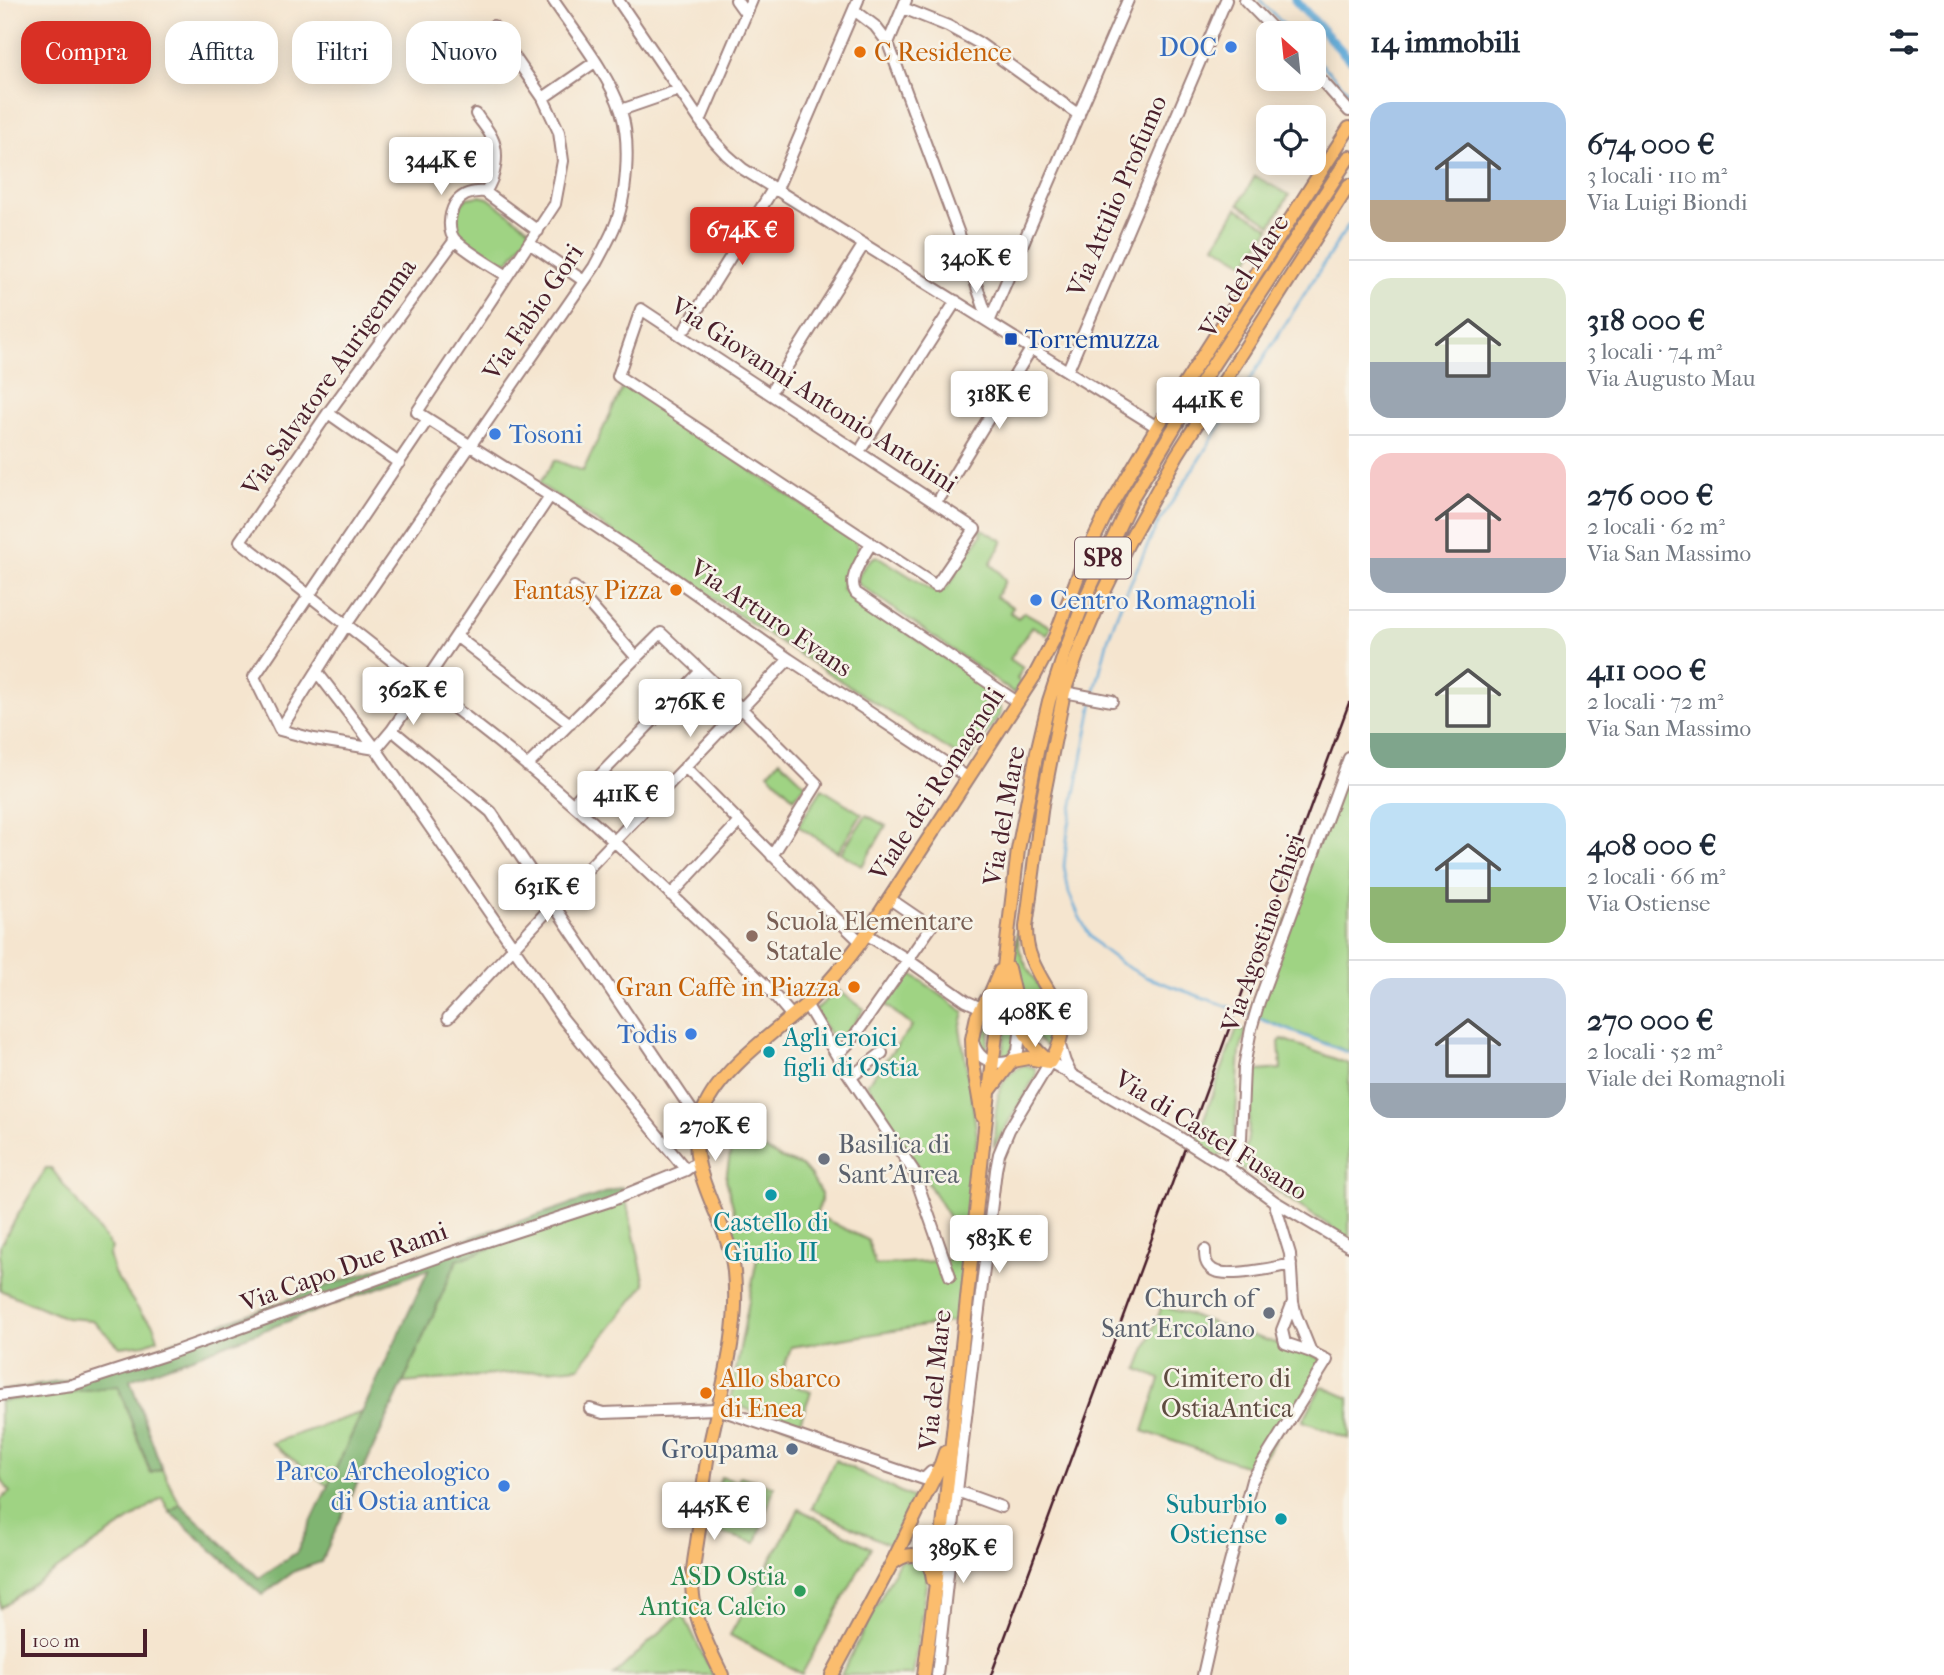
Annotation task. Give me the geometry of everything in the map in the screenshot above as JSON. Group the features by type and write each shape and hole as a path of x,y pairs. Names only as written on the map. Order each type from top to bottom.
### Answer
{"main road":[{"name":"Viale dei Romagnoli","path":"722,1675 696,1615 692,1581 708,1455 731,1346 735,1275 733,1259 697,1163 699,1121 710,1097 723,1079 831,979 864,938 890,899 1035,675 1051,645 1102,521 1157,427 1349,128"},
{"name":"Via del Mare","path":"924,1675 942,1537 951,1432 991,1089 993,1062 989,1010 1005,959 1018,850 1037,752 1057,675 1085,599 1126,509 1203,380 1349,157"},
{"path":"1050,1062 1060,1045 1059,1010 1031,959 1026,927 1042,804 1065,692 1077,655 1116,566 1163,478 1349,185"},
{"path":"1005,959 1021,1025"},
{"path":"985,1127 975,1079 974,1033 981,1016 989,1010 1012,1016 1021,1025 1034,1047 1050,1062"},
{"path":"991,1089 1012,1061 1028,1058 1050,1062"},
{"path":"832,1675 891,1565 931,1478 941,1464 951,1432"},
{"name":"Via del Mare","path":"891,1565 909,1555 924,1559 933,1574 933,1601"}],"street":[{"name":"Via Fabio Gori","path":"280,730 346,625 594,267 615,226 625,187 626,132 621,110 594,62 553,0"},
{"path":"618,0 714,141 730,159 774,190 1157,427"},
{"path":"736,0 746,14"},
{"path":"700,121 752,0"},
{"path":"989,322 1128,0"},
{"name":"Via Attilio Profumo","path":"1068,370 1226,0"},
{"path":"1245,0 1265,21"},
{"path":"888,43 904,4 979,43 1079,114"},
{"path":"686,328 774,190 856,5 888,43 989,322"},
{"path":"543,98 594,62"},
{"path":"521,66 543,98 559,132 563,161 555,204 538,231 507,276 455,240 450,229 456,203 468,194 485,192 538,231"},
{"path":"1326,85 1349,111"},
{"path":"621,110 679,90"},
{"path":"476,114 492,138 495,148 494,168 485,192"},
{"name":"Via Salvatore Aurigemma","path":"308,595 240,541 328,414 455,240"},
{"path":"530,243 584,281"},
{"path":"774,387 864,244"},
{"name":"Via Arturo Evans","path":"507,276 417,412 550,496 789,660 967,777"},
{"path":"863,446 956,301"},
{"name":"Via Giovanni Antonio Antolini","path":"640,309 975,529 936,586 871,543 618,376 640,309"},
{"path":"941,496 1031,349"},
{"path":"328,414 399,463"},
{"path":"376,748 314,739 280,730 254,677 428,419"},
{"path":"376,748 392,730 550,496"},
{"path":"871,543 853,580 852,587 856,593 1017,702"},
{"path":"574,587 636,658"},
{"path":"308,595 573,803 770,989 792,1016"},
{"path":"527,766 661,633 817,784 772,856"},
{"path":"456,636 570,724"},
{"path":"448,1018 789,660"},
{"path":"573,803 701,671"},
{"path":"317,672 376,748 563,1019 686,1170"},
{"path":"1065,692 1107,700"},
{"path":"392,730 491,812 699,1121"},
{"name":"Via Agostino Chigi","path":"1229,1168 1241,1139 1244,1067 1251,1028 1349,758"},
{"path":"685,767 772,856 864,938 908,960 966,1001 989,1010"},
{"path":"671,895 739,822"},
{"path":"837,1055 852,1040 931,927 890,899"},
{"path":"966,1001 972,1012 979,1054 993,1062 1012,1061 1017,1054 1021,1025"},
{"path":"806,1004 913,1170 950,1276"},
{"path":"1060,1045 1066,1067 1074,1078"},
{"path":"851,1077 882,1053"},
{"path":"937,1675 998,1161 1009,1130 1050,1062"},
{"name":"Via di Castel Fusano","path":"1050,1062 1229,1168 1274,1201 1349,1247"},
{"name":"Via Capo Due Rami","path":"0,1395 72,1385 165,1355 447,1254 610,1201 697,1163"},
{"path":"1274,1201 1290,1254 1293,1302 1311,1352"},
{"path":"1205,1250 1205,1261 1216,1272 1238,1273 1291,1264"},
{"path":"1203,1675 1252,1480 1328,1360 1288,1346 1282,1330 1293,1302"},
{"path":"590,1409 603,1413 718,1409 924,1479 931,1478"},
{"path":"957,1490 1001,1507"}],"green space":[{"path":"1255,176 1289,195 1271,225 1239,204"},
{"path":"467,198 488,198 531,230 509,261 499,262 458,236 454,230 454,212"},
{"path":"1237,208 1270,228 1246,264 1215,245"},
{"path":"624,385 855,540 859,551 842,589 996,693 1001,713 968,762 539,484 555,460 583,471"},
{"path":"980,528 1003,541 990,564 1005,581 996,597 1013,607 1010,612 1018,618 1024,612 1051,627 1047,635 1032,626 1010,659 1023,668 1017,679 1021,682 1014,693 857,583 864,566 877,556 934,591 941,586 946,589 956,574 951,569 966,547 971,550 982,534"},
{"path":"1349,758 1349,1052 1250,1015"},
{"path":"780,760 806,785 794,798 768,773"},
{"path":"822,789 862,814 838,852 798,826"},
{"path":"866,815 886,826 862,866 841,853"},
{"path":"1019,923 1020,952 1052,1011 1053,1034 1047,1047 1034,1033 1016,988 1014,952"},
{"path":"908,971 964,1012 960,1029 977,1136 957,1321 791,1347 780,1380 811,1392 797,1430 730,1402 757,1258 740,1246 735,1237 735,1215 726,1179 732,1141 744,1136 780,1158 802,1166 821,1194 816,1215 868,1240 875,1265 949,1260 950,1219 867,1084 912,1026 886,1005"},
{"path":"838,990 864,1009 837,1044 814,1011"},
{"path":"992,1015 986,1053 980,1050 979,1035 981,1025"},
{"path":"1008,1018 1014,1025 1014,1045 1009,1054 1002,1056"},
{"path":"1237,1028 1246,1032 1240,1051 1235,1129 1231,1147 1223,1155 1216,1156 1194,1146"},
{"path":"1282,1039 1349,1064 1349,1239 1236,1164 1246,1146 1248,1135 1247,1072 1281,1069 1279,1042"},
{"path":"1025,1065 1035,1068 1036,1075 994,1147 996,1111 1001,1088 1014,1070"},
{"path":"46,1168 51,1168 112,1248 109,1255 114,1273 143,1316 155,1328 158,1339 145,1344 120,1347 92,1320 66,1318 0,1290 0,1245"},
{"path":"622,1187 626,1200 457,1260 321,1562 295,1571 262,1595 170,1512 180,1504 259,1578 297,1552 429,1269 130,1380 162,1469 151,1473 118,1386 0,1401 0,1391 65,1381 124,1362 317,1289"},
{"path":"626,1200 645,1284 579,1367 403,1383 457,1260"},
{"name":"Cimitero di OstiaAntica","path":"1162,1306 1327,1360 1256,1469 1143,1431 1160,1379 1138,1369"},
{"path":"118,1386 150,1473 162,1469 180,1504 170,1512 162,1498 0,1608 0,1500 10,1492 0,1478 0,1401"},
{"path":"1321,1386 1349,1398 1349,1439 1303,1421"},
{"path":"363,1412 328,1486 271,1443"},
{"path":"835,1460 913,1498 890,1545 812,1508"},
{"path":"740,1476 774,1487 756,1543 722,1533"},
{"path":"721,1477 735,1481 727,1507 723,1506 727,1508 720,1533 706,1529"},
{"name":"ASD Ostia Antica Calcio","path":"799,1509 871,1548 802,1674 730,1635"},
{"path":"900,1560 915,1562 928,1571 913,1675 841,1675"},
{"path":"682,1612 713,1675 614,1675"}],"waterway":[{"path":"1260,0 1280,21"},
{"path":"1295,0 1349,59"},
{"path":"1326,68 1349,92"},
{"path":"1094,695 1108,639 1156,527 1349,224"},
{"path":"1093,702 1068,830 1064,866 1069,893 1079,916 1090,936 1122,964 1146,977 1251,1015"},
{"path":"1257,1018 1349,1053"}],"railway":[{"path":"991,1675 1349,703"}],"place":[{"name":"DOC","path":"1231,47"},
{"name":"C Residence","path":"860,52"},
{"name":"Torremuzza","path":"1011,339"},
{"name":"Tosoni","path":"495,434"},
{"name":"Fantasy Pizza","path":"676,590"},
{"name":"Centro Romagnoli","path":"1036,600"},
{"name":"Scuola Elementare Statale","path":"752,936"},
{"name":"Gran Caffè in Piazza","path":"854,987"},
{"name":"Todis","path":"691,1034"},
{"name":"Agli eroici figli di Ostia","path":"769,1052"},
{"name":"Basilica di Sant'Aurea","path":"824,1159"},
{"name":"Castello di Giulio II","path":"771,1195"},
{"name":"Church of Sant'Ercolano","path":"1269,1313"},
{"name":"Allo sbarco di Enea","path":"706,1393"},
{"name":"Groupama","path":"792,1449"},
{"name":"Parco Archeologico di Ostia antica","path":"504,1486"},
{"name":"Suburbio Ostiense","path":"1281,1519"},
{"name":"ASD Ostia Antica Calcio","path":"800,1591"}]}
